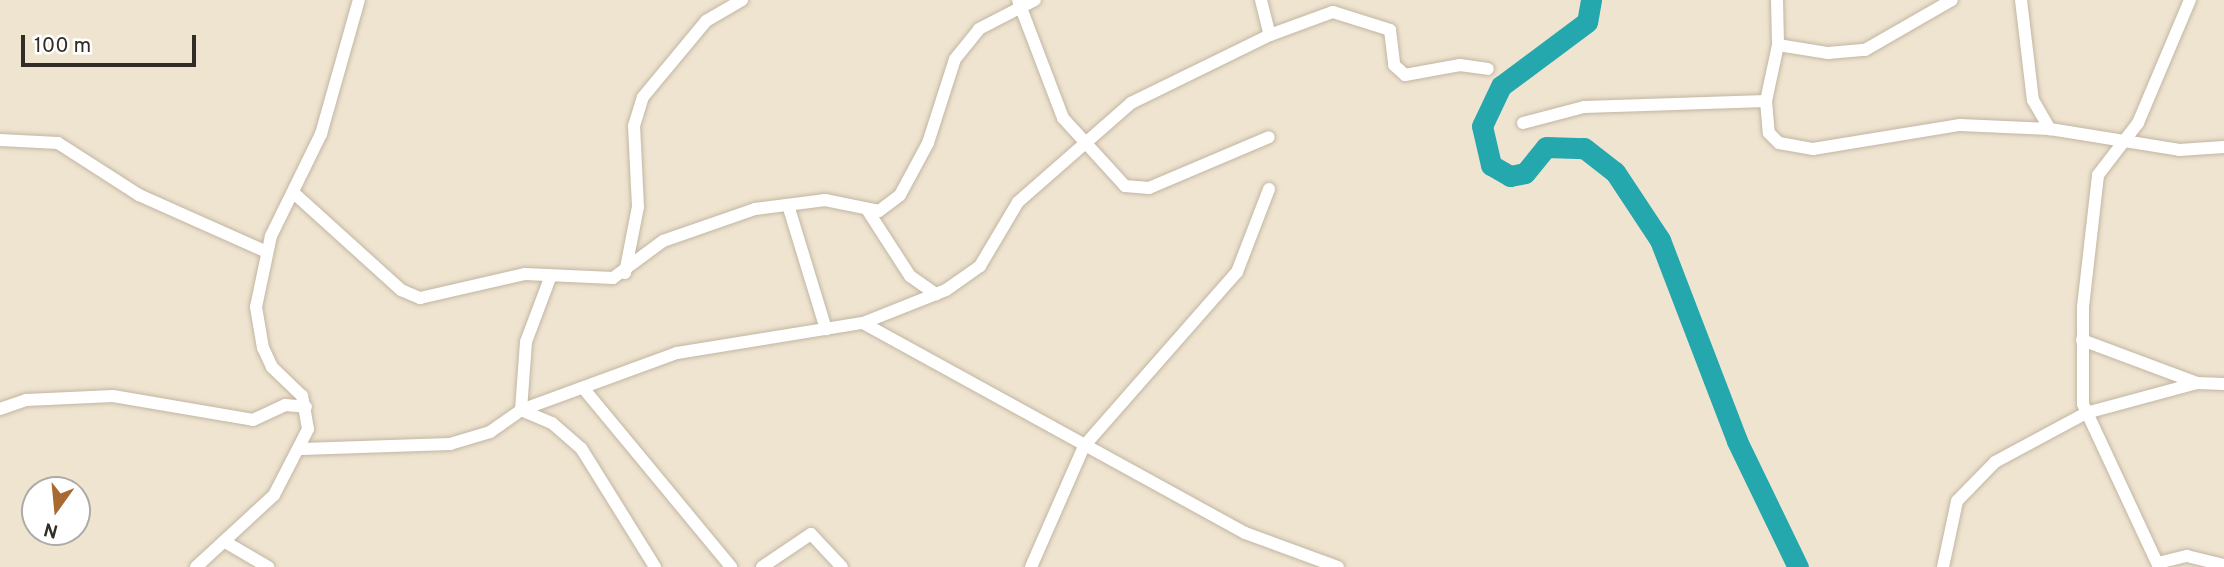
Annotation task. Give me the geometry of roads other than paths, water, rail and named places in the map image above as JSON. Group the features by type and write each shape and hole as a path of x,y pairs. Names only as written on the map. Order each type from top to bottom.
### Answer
{"street":[{"path":"196,567 227,543 274,495 302,449 306,407 263,348 256,307 267,252 296,195 341,78 359,0"},
{"path":"625,274 638,207 634,127 643,97 706,21 742,0"},
{"path":"296,195 409,296 426,298 526,274 550,278 625,274 663,241 788,205 834,201 867,211 888,208 900,195 928,143 955,59 979,29 1019,4 1035,0"},
{"path":"1261,0 1270,34"},
{"path":"1777,0 1778,45 1766,101 1773,139 1796,148 1960,125 2050,129 2119,142 2192,151 2224,147"},
{"path":"1778,45 1828,53 1865,50 1952,0"},
{"path":"2021,0 2034,100 2050,129"},
{"path":"2190,0 2138,123 2119,142 2098,175 2082,340 2086,413 2158,565 2187,556 2222,561"},
{"path":"1019,4 1050,93 1084,145 1116,181 1149,188 1269,137"},
{"path":"302,449 450,444 490,432 521,410 677,353 863,323 936,294 972,275 1018,202 1131,103 1270,34 1343,10 1393,32 1394,65 1405,75 1460,65 1488,69"},
{"path":"1523,123 1584,107 1766,101"},
{"path":"0,140 58,143 139,195 267,252"},
{"path":"1031,567 1084,446 1237,272 1269,189"},
{"path":"788,205 826,329"},
{"path":"867,211 910,276 936,294"},
{"path":"521,410 526,342 550,278"},
{"path":"863,323 1245,533 1338,567"},
{"path":"2082,340 2197,383"},
{"path":"1943,567 1957,501 1975,478 2023,444 2086,413 2197,383 2224,384"},
{"path":"584,389 731,567"},
{"path":"0,409 26,400 113,397 253,419 285,405 306,407"},
{"path":"521,410 552,423 582,448 655,567"},
{"path":"762,567 811,534 842,567"},
{"path":"227,543 268,567"}],"waterway":[{"path":"1591,0 1587,22 1501,86 1482,126 1491,165 1510,176 1525,173 1546,147 1584,148 1615,172 1660,240 1737,441 1798,567"}]}
